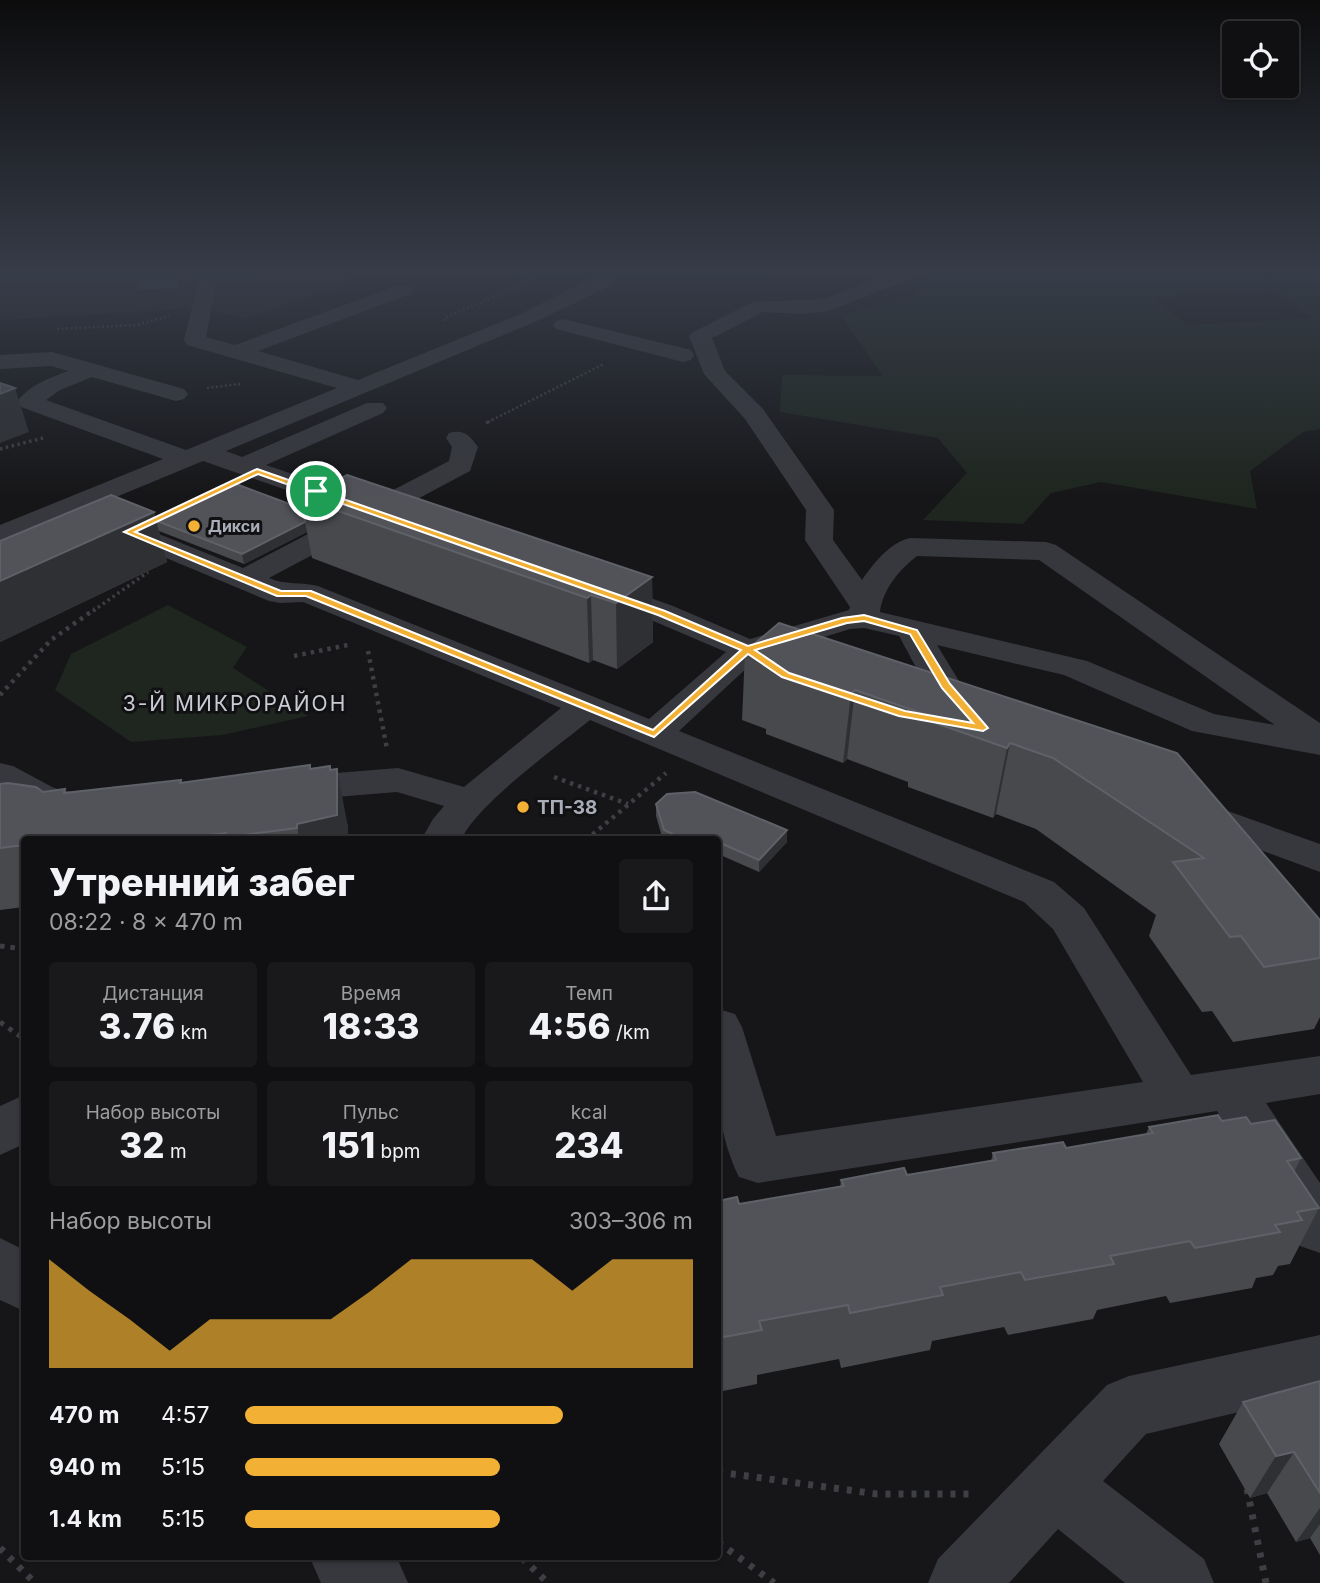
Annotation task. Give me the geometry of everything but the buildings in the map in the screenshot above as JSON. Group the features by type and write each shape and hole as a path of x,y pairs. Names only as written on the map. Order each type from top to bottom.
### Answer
{"street":[{"path":"225,349 359,387"},
{"path":"236,352 244,349"},
{"path":"0,535 452,349"},
{"path":"477,363 501,349"},
{"path":"658,349 683,355"},
{"path":"705,349 715,374 754,414 820,510 819,540 864,612 913,632 1075,668 1205,723 1320,742"},
{"path":"0,362 52,359 176,394 93,425"},
{"path":"90,370 52,384 29,402 192,455 249,468 414,525"},
{"path":"249,468 390,401"},
{"path":"245,579 461,465 465,447 458,438"},
{"path":"67,507 280,594 307,593 1039,892 1069,919 1179,1098"},
{"path":"75,542 120,528"},
{"path":"654,734 748,650 864,612 893,559 910,547 1046,551 1320,742"},
{"path":"570,581 662,613 748,650 786,675 825,688"},
{"path":"913,632 945,686 989,730 929,719"},
{"path":"442,836 442,832 471,801 586,706"},
{"path":"0,774 55,802 106,804"},
{"path":"259,791 398,780 471,801"},
{"path":"1168,801 1320,859"},
{"path":"721,1037 758,1161 1320,1075"},
{"path":"1230,1090 1320,1229"},
{"path":"0,1134 21,1118"},
{"path":"0,1264 21,1282"},
{"path":"962,1583 1129,1407 1320,1364"},
{"path":"1055,1485 1180,1583"},
{"path":"346,1560 374,1583"}],"path":[{"path":"458,438 634,349"},
{"path":"120,528 249,468"},
{"path":"0,695 51,640 178,552"},
{"path":"360,614 387,749 398,780"},
{"path":"591,836 693,750"},
{"path":"517,763 628,805"},
{"path":"0,946 21,950"},
{"path":"0,1022 21,1037"},
{"path":"721,1473 800,1486 941,1497 979,1493"},
{"path":"1244,1478 1266,1583"},
{"path":"721,1544 774,1583"},
{"path":"0,1548 35,1583"},
{"path":"524,1560 548,1583"}],"shaded area":[{"path":"864,349 1320,349 1320,429 1303,432 1250,471 1257,509 1101,482 1051,493 1023,524 923,520 967,473 938,438 780,412 782,375 883,376"},
{"path":"168,605 247,647 233,668 308,716 222,735 131,742 55,690 71,654"}],"place":[{"name":"Дикси","path":"194,526"},
{"name":"ТП-38","path":"523,807"}],"district":[{"name":"3-Й МИКРОРАЙОН","path":"235,703"}],"route":[{"path":"316,491 257,471 128,532 280,594 307,593 654,734 748,650 846,620 864,618 913,632 945,686 983,728 903,714 786,675 748,650 662,613 316,491"}]}
